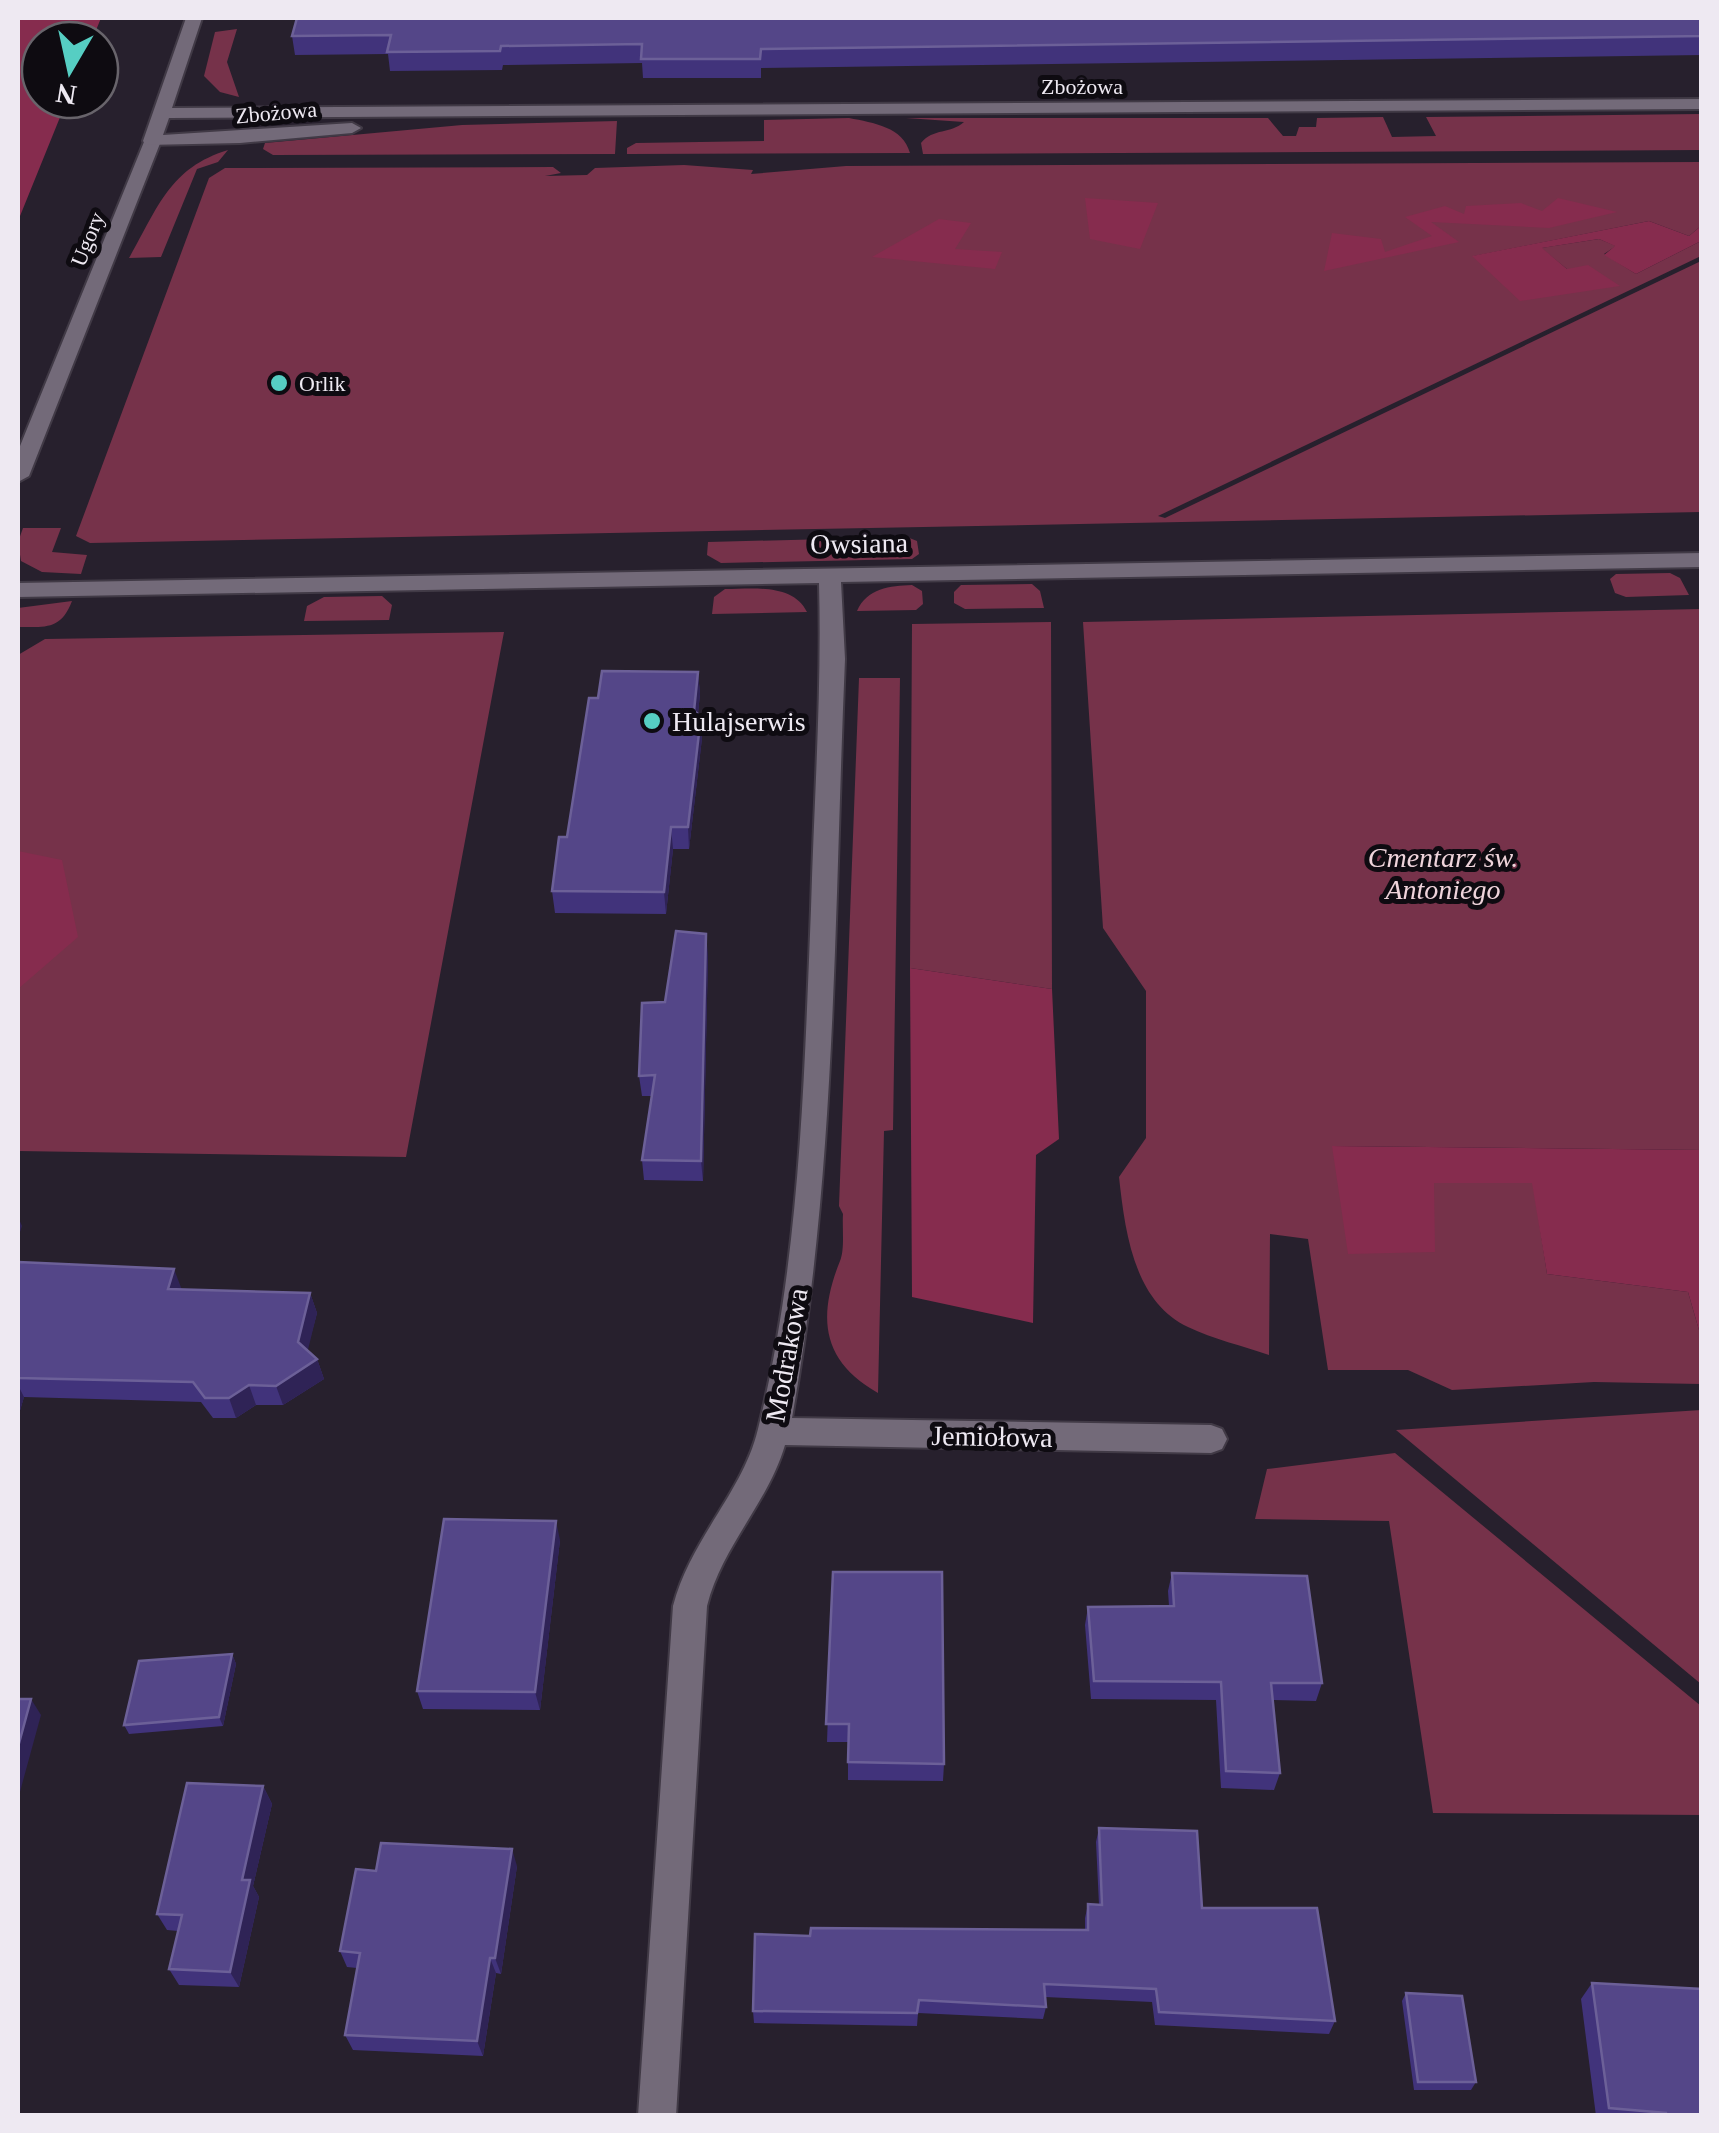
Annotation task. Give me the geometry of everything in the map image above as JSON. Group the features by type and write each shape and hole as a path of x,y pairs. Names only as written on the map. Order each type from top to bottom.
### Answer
{"street":[{"name":"Ugory","path":"18,476 152,140 194,18"},
{"name":"Zbożowa","path":"162,113 1702,104"},
{"name":"Zbożowa","path":"152,140 289,135 462,114"},
{"name":"Owsiana","path":"18,590 1702,560"},
{"name":"Modrakowa","path":"657,2116 690,1606 700,1564 758,1474 774,1431 806,1238 833,659 830,574"},
{"name":"Jemiołowa","path":"774,1431 1211,1439"}],"green space":[{"path":"237,29 227,62 239,97 220,92 204,76 215,32"},
{"path":"1701,114 1702,150 923,154 921,143 926,138 964,122 906,118 1268,118 1283,136 1296,136 1299,127 1316,127 1317,118 1383,117 1392,137 1436,136 1426,117"},
{"path":"849,118 894,132 910,153 627,154 627,148 636,143 764,141 764,120"},
{"path":"617,121 615,154 273,155 263,149 265,143 462,125"},
{"path":"228,150 218,162 197,169 161,257 129,258 178,179 192,167"},
{"path":"1701,162 1701,226 1689,236 1649,221 1474,256 1567,269 1541,248 1599,239 1616,246 1604,254 1636,274 1701,241 1701,256 1158,516 1165,518 1701,261 1701,512 90,543 76,536 209,178 225,168 553,167 561,173 545,176 587,175 595,168 684,165 753,170 751,174 846,166"},
{"path":"23,528 61,528 52,552 87,555 81,574 42,572 21,561 18,542"},
{"path":"907,537 917,541 919,554 912,559 721,563 707,555 708,542"},
{"path":"1670,573 1680,578 1689,595 1626,597 1615,593 1610,579 1616,574"},
{"path":"1032,584 1040,591 1044,608 965,609 954,603 954,592 961,585"},
{"path":"912,585 922,591 923,604 916,610 857,611 873,593"},
{"path":"725,589 782,592 801,603 807,612 712,614 714,597"},
{"path":"382,596 392,605 389,620 304,621 307,606 324,597"},
{"path":"72,601 63,617 51,625 18,627 18,608"},
{"name":"Cmentarz św. Antoniego","path":"1701,609 1701,1150 1333,1146 1434,1183 1533,1182 1547,1274 1688,1292 1701,1337 1701,1384 1594,1382 1452,1390 1408,1370 1328,1370 1308,1239 1270,1234 1269,1355 1188,1327 1169,1315 1155,1300 1135,1262 1121,1198 1119,1177 1146,1138 1146,991 1103,928 1083,622"},
{"path":"1051,622 1052,989 910,968 912,624"},
{"path":"504,632 406,1157 18,1151 18,655 45,639"},
{"path":"859,678 900,678 893,1130 884,1131 878,1393 845,1367 829,1336 827,1319 843,1245 843,1214 839,1206"},
{"path":"1701,1410 1701,1684 1396,1430"},
{"path":"1395,1453 1701,1706 1701,1815 1433,1813 1389,1521 1255,1519 1267,1469"}],"shaded area":[{"path":"18,18 101,18 20,20 20,120 59,120 18,221"},
{"path":"1085,198 1158,203 1140,249 1090,239"},
{"path":"1558,198 1617,212 1549,228 1431,222 1459,242 1324,271 1332,233 1381,239 1385,252 1432,236 1405,217 1445,206 1464,214 1466,206 1521,203 1542,211"},
{"path":"939,219 971,223 955,249 1002,252 995,269 872,257"},
{"path":"1649,221 1689,236 1701,226 1701,241 1636,274 1604,255 1615,246 1599,239 1542,248 1567,269 1588,265 1620,286 1520,301 1472,256"},
{"path":"18,851 62,860 78,937 18,989"},
{"path":"910,968 1052,989 1059,1139 1036,1155 1033,1323 912,1297"},
{"path":"1332,1146 1701,1150 1701,1337 1688,1292 1547,1274 1532,1183 1434,1183 1435,1252 1348,1254"}],"building":[{"path":"297,18 1702,18 1702,36 761,49 760,59 641,59 642,44 387,52 391,35 292,36"},
{"path":"602,671 698,672 694,711 701,716 688,827 671,827 664,892 552,891 559,837 567,837 589,698 598,698"},
{"path":"676,931 706,934 701,1161 642,1160 655,1075 639,1076 642,1003 665,1002"},
{"path":"18,1262 174,1269 168,1289 310,1293 298,1342 317,1359 276,1386 249,1385 229,1398 205,1398 193,1382 18,1378"},
{"path":"444,1519 556,1521 535,1692 417,1691"},
{"path":"833,1572 942,1572 944,1764 848,1762 849,1724 826,1724"},
{"path":"1172,1573 1307,1576 1322,1683 1271,1683 1280,1773 1226,1771 1221,1682 1094,1681 1088,1607 1174,1606"},
{"path":"232,1654 219,1717 124,1725 139,1661"},
{"path":"18,1699 31,1699 18,1747"},
{"path":"187,1783 263,1786 242,1880 250,1880 230,1972 169,1969 182,1915 157,1914"},
{"path":"1099,1828 1197,1831 1202,1908 1317,1908 1335,2021 1159,2012 1156,1989 1044,1984 1046,2007 919,2000 917,2013 753,2011 755,1934 810,1936 811,1928 1088,1930 1088,1904 1102,1905"},
{"path":"381,1843 512,1849 477,2041 345,2035 360,1953 340,1951 356,1869 376,1871"},
{"path":"1592,1983 1702,1989 1702,2116 1609,2108"},
{"path":"1406,1993 1462,1996 1476,2082 1418,2082"}],"place":[{"name":"Orlik","path":"279,383"},
{"name":"Hulajserwis","path":"652,721"}]}
